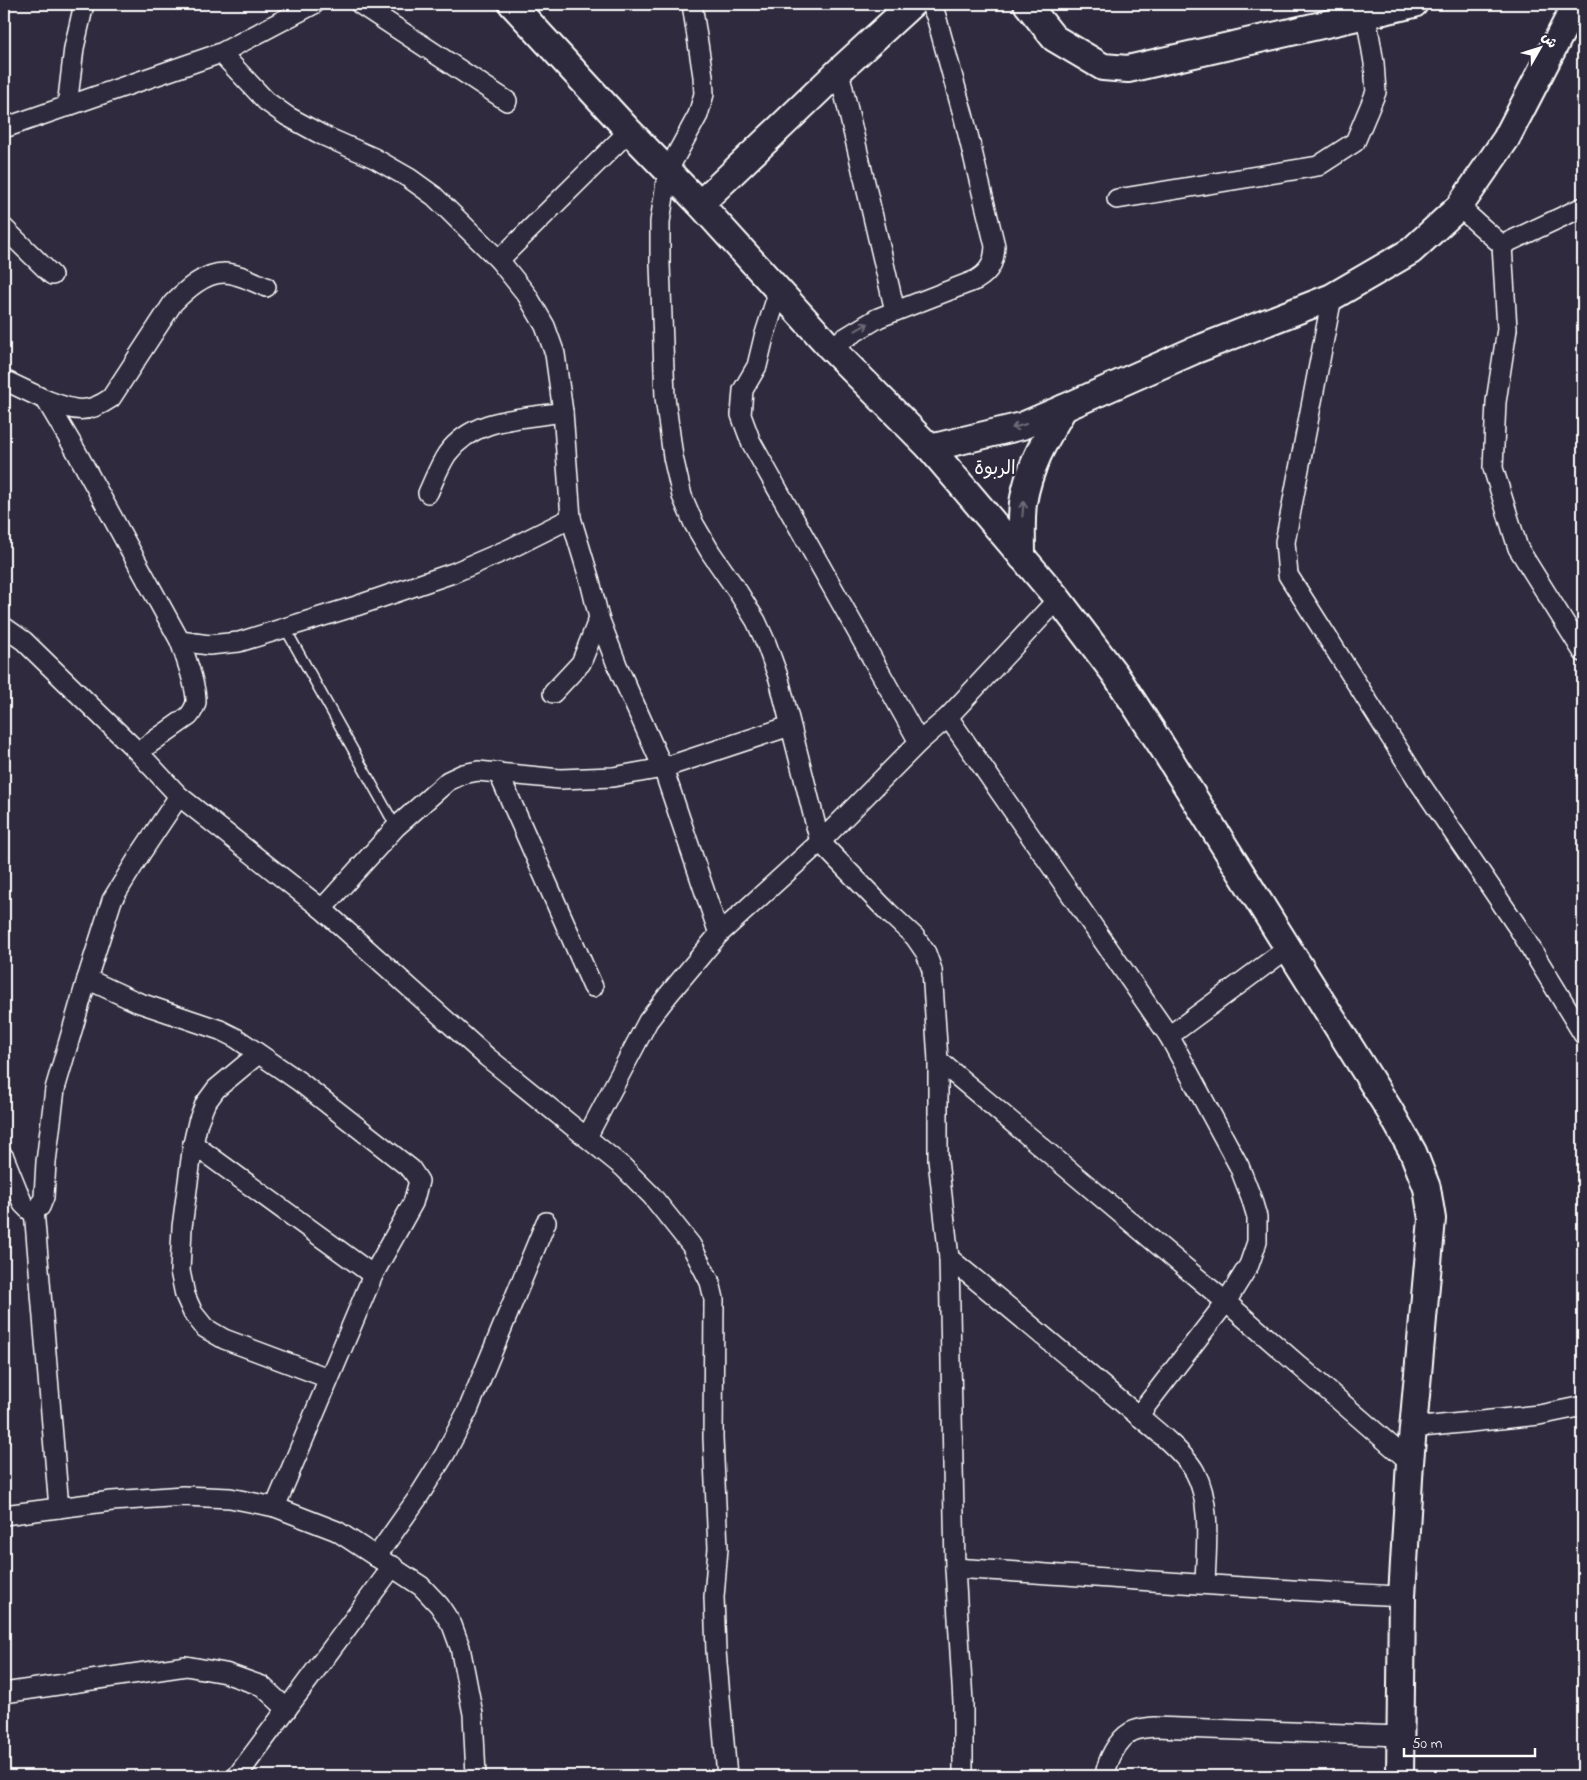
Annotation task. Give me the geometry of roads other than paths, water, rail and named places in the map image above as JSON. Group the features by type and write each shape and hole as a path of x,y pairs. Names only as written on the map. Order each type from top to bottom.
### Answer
{"street":[{"path":"67,107 74,48 84,4"},
{"path":"4,128 221,53 314,4"},
{"path":"360,4 507,101"},
{"path":"512,4 629,131 700,204 830,347 930,448 1058,599 1115,674 1163,748 1390,1111 1413,1152 1426,1188 1432,1219 1412,1428 1402,1596 1400,1776"},
{"path":"692,4 704,94 698,115 668,170 660,222 665,397 673,456 682,496 694,524 711,554 747,606 766,643 779,680 820,842 915,937 926,953 932,970 938,1060 938,1160 949,1258 955,1568 963,1702 963,1776"},
{"path":"700,204 838,71 912,4"},
{"path":"830,347 862,327 895,311 976,280 985,275 991,268 994,259 995,246 964,118 936,16 930,4"},
{"path":"1027,4 1054,38 1104,67 1128,70 1414,4"},
{"path":"930,448 1022,426 1193,351 1332,297 1411,251 1459,207 1506,139 1576,4"},
{"path":"1117,199 1318,166 1355,142 1376,92 1374,63 1366,15"},
{"path":"221,53 266,101 287,116 322,135 374,158 409,178 434,196 499,260 527,295 545,326 554,354 563,412 571,518 599,618 616,665 663,768 719,934"},
{"path":"838,71 895,311"},
{"path":"499,260 629,131"},
{"path":"1502,245 1583,206"},
{"path":"1459,207 1502,245 1508,329 1496,402 1493,468 1518,548 1583,652"},
{"path":"4,228 52,275"},
{"path":"4,380 46,400 71,409 86,411 99,407 111,398 157,327 184,291 208,276 224,273 266,287"},
{"path":"779,290 757,366 744,390 742,415 751,442 919,742"},
{"path":"1332,297 1286,542 1288,575 1417,779 1519,929 1583,1034"},
{"path":"46,400 180,641 194,690 196,702 189,716 138,752"},
{"path":"1022,557 1023,504 1030,474 1042,445 1064,408"},
{"path":"428,493 446,455 470,432 488,423 563,412"},
{"path":"180,641 209,645 239,642 374,601 453,573 571,518"},
{"path":"587,1138 648,1021 719,934 820,842 919,742 948,717 1058,599"},
{"path":"553,693 581,663 599,618"},
{"path":"4,627 24,641 138,752 179,796 322,909 487,1058 623,1167 658,1203 691,1245 710,1282 715,1323 712,1380 713,1467 718,1548 714,1597 716,1651 727,1776"},
{"path":"948,717 1169,1036 1238,1166 1257,1217 1257,1242 1249,1265 1226,1302 1138,1416"},
{"path":"322,909 396,827 448,781 463,774 478,771 560,779 613,777 663,768 790,726"},
{"path":"498,772 593,987"},
{"path":"4,1157 23,1204 29,1210 40,1207 44,1197 46,1162 55,1089 112,900 179,796"},
{"path":"1169,1036 1288,948"},
{"path":"87,979 137,1002 220,1030 300,1082 411,1169 419,1181 413,1202 373,1275 275,1507"},
{"path":"258,1054 216,1089 205,1104 198,1122 193,1144 182,1228 180,1271 185,1295 193,1313 205,1328 224,1339 328,1378"},
{"path":"938,1060 1226,1302 1410,1462"},
{"path":"193,1144 373,1275"},
{"path":"34,1210 60,1508"},
{"path":"376,1557 418,1499 468,1410 546,1222"},
{"path":"949,1258 1014,1310 1138,1416 1180,1453 1195,1471 1203,1494 1207,1526 1205,1584"},
{"path":"1412,1428 1540,1414 1583,1406"},
{"path":"4,1515 112,1501 183,1496 230,1498 275,1507 336,1531 393,1566 421,1586 439,1605 452,1625 460,1646 473,1714 476,1776"},
{"path":"238,1776 393,1566"},
{"path":"955,1568 1272,1590 1402,1596"},
{"path":"4,1693 186,1666 225,1673 262,1686 286,1709"},
{"path":"1105,1776 1109,1761 1115,1750 1129,1733 1140,1728 1154,1726 1400,1736"}],"lane":[{"path":"286,628 396,827"}],"district":[{"name":"الربوة","path":"995,469"}]}
